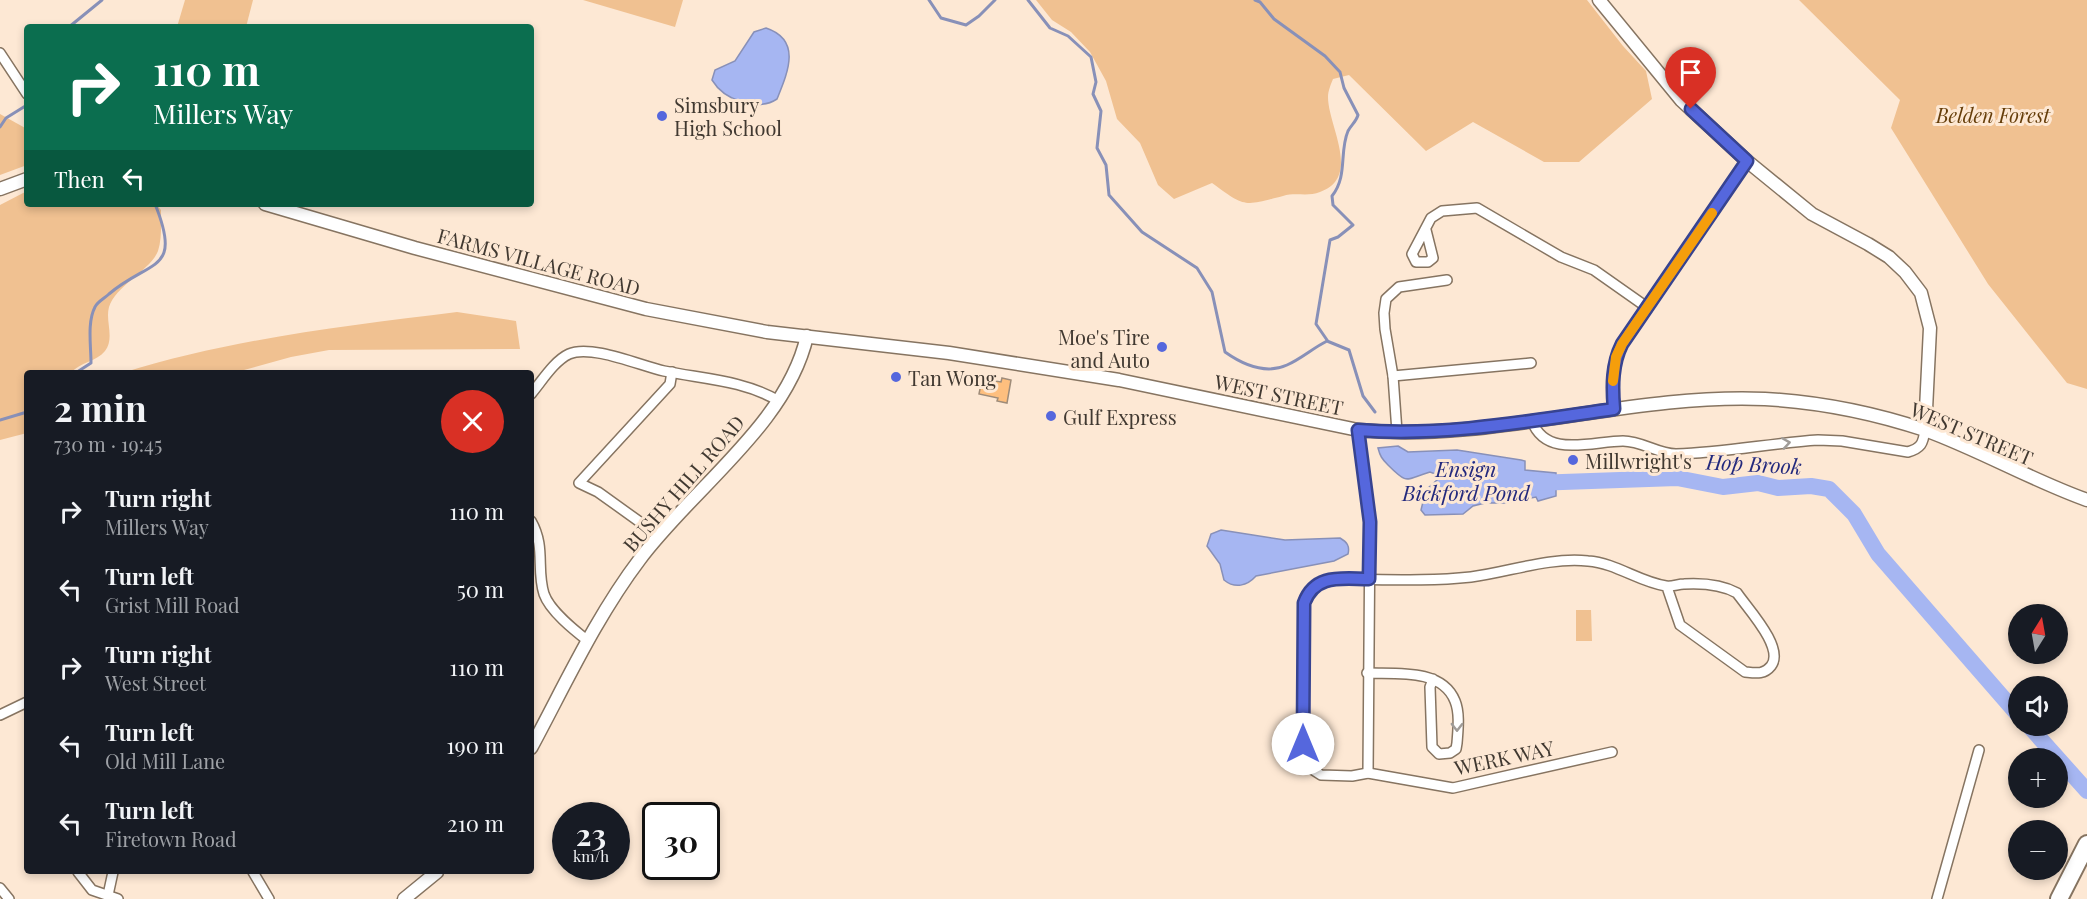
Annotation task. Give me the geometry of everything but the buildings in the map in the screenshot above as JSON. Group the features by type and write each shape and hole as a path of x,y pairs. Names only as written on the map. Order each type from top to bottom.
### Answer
{"highway":[{"path":"2059,899 2087,844"}],"main road":[{"path":"1599,0 1681,100 1747,161 1812,214 1889,257 1905,272 1920,293 1930,328 1925,430"},
{"path":"0,189 24,180"},
{"name":"FARMS VILLAGE ROAD","path":"275,207 415,248 646,309 767,332 807,336"},
{"name":"WEST STREET","path":"807,336 949,353 1119,380 1358,430 1397,432 1455,430 1680,401 1784,401 1837,408 1925,430 2052,488 2087,500"},
{"name":"BUSHY HILL ROAD","path":"534,742 588,641 625,580 658,536 768,416 779,401 803,355 807,336"},
{"path":"404,899 435,874"}],"street":[{"path":"0,52 24,89"},
{"path":"1614,409 1613,377 1616,357 1747,161"},
{"path":"1426,230 1431,218 1442,211 1477,208 1561,257 1594,270 1648,308"},
{"path":"1397,432 1394,376 1385,329 1386,298 1399,286 1447,280"},
{"path":"534,390 558,362 577,352 604,354 672,372 729,382 766,393 779,401"},
{"path":"1394,376 1531,363"},
{"path":"658,536 598,492 579,483 670,384 672,372"},
{"path":"1532,421 1539,435 1547,440 1568,445 1588,446 1621,441 1641,442 1673,454 1818,440 1858,443 1908,452 1918,449 1923,443 1925,430"},
{"path":"1358,430 1370,522 1367,673 1368,774"},
{"path":"534,526 539,534 544,594 567,625 588,641"},
{"path":"1369,579 1473,577 1552,561 1586,561 1599,562 1667,587 1683,584 1711,584 1737,593 1774,647 1775,658 1772,665 1766,671 1757,674 1745,672 1680,625 1667,587"},
{"name":"WERK WAY","path":"1369,579 1320,582 1307,593 1304,603 1303,666 1303,748 1307,766 1321,775 1368,774 1453,788 1612,752"},
{"path":"1367,673 1416,674 1433,679 1455,699 1457,707 1456,749 1444,755 1439,754 1432,747 1430,687 1433,679"},
{"path":"0,715 24,703"},
{"path":"1937,899 1980,750"},
{"path":"80,874 92,890 118,899"},
{"path":"108,895 113,874"},
{"path":"254,874 269,899"},
{"path":"0,888 9,899"}],"green space":[{"path":"185,0 253,0 247,24 178,24"},
{"path":"583,0 683,0 675,27"},
{"path":"1036,0 1587,0 1646,71 1652,99 1579,162 1544,162 1473,122 1426,151 1349,75 1333,79 1328,95 1341,163 1339,175 1332,185 1311,194 1288,195 1246,203 1232,197 1212,183 1174,199 1158,185 1140,143 1117,119 1106,81 1090,52 1071,32 1052,20"},
{"name":"Belden Forest","path":"1799,0 2087,0 2087,389 2067,383 1988,284 1891,128 1900,100"},
{"path":"0,114 24,127 24,166 0,175"},
{"path":"24,193 24,207 158,207 161,210 161,231 158,251 154,258 118,292 109,307 110,335 105,351 74,370 24,370 24,434 0,440 0,205"},
{"path":"457,312 516,321 520,349 329,350 291,357 244,370 132,370 246,342 330,328"},
{"path":"1576,610 1591,610 1592,641 1576,641"}],"water":[{"path":"766,28 777,33 784,40 788,49 788,68 785,78 777,99 760,104 742,102 717,87 712,80 715,70 735,61 754,32"},
{"name":"Ensign Bickford Pond","path":"1398,446 1408,452 1457,450 1525,461 1525,470 1556,473 1556,496 1538,501 1536,497 1505,503 1485,503 1473,506 1463,514 1425,515 1421,510 1426,490 1437,480 1438,475 1430,472 1408,479 1400,476 1383,459 1378,448"},
{"path":"1221,530 1285,540 1340,538 1349,551 1348,554 1334,561 1256,576 1245,584 1232,585 1224,580 1220,564 1207,546 1211,534"}],"waterway":[{"name":"Hop Brook","path":"73,24 102,0"},
{"name":"Hop Brook","path":"929,0 941,18 966,25 995,0"},
{"name":"Hop Brook","path":"1028,0 1050,28 1068,36 1091,57 1096,82 1093,94 1101,111 1097,148 1106,165 1109,195 1142,232 1197,268 1212,292 1225,352 1246,364 1270,369 1292,363 1327,341 1349,350 1363,396 1375,412"},
{"path":"1255,0 1260,2 1274,19 1325,56 1340,72 1344,88 1358,115 1345,139 1342,172 1332,196 1333,205 1353,225 1338,237 1330,240 1316,324 1327,340"},
{"name":"Hop Brook","path":"0,127 6,118 24,107"},
{"path":"80,370 91,363 90,327 96,305 124,283 158,262 164,254 163,226 156,207"},
{"path":"0,420 24,413"},
{"name":"Hop Brook","path":"1534,483 1677,478 1723,487 1758,483 1778,488 1811,486 1829,489 1854,514 1878,554 2008,703"},
{"name":"Hop Brook","path":"2038,736 2087,791"}],"slow traffic":[{"path":"1613,381 1616,357 1622,344 1712,213"}],"place":[{"name":"Simsbury High School","path":"662,116"},
{"name":"Moe's Tire and Auto","path":"1162,347"},
{"name":"Tan Wong","path":"896,377"},
{"name":"Gulf Express","path":"1051,416"},
{"name":"Millwright's","path":"1573,460"}],"route":[{"path":"1303,744 1304,603 1307,593 1320,582 1334,579 1369,579 1370,522 1358,430 1373,432 1455,430 1614,409 1613,377 1616,357 1622,344 1747,161 1691,109"}]}
